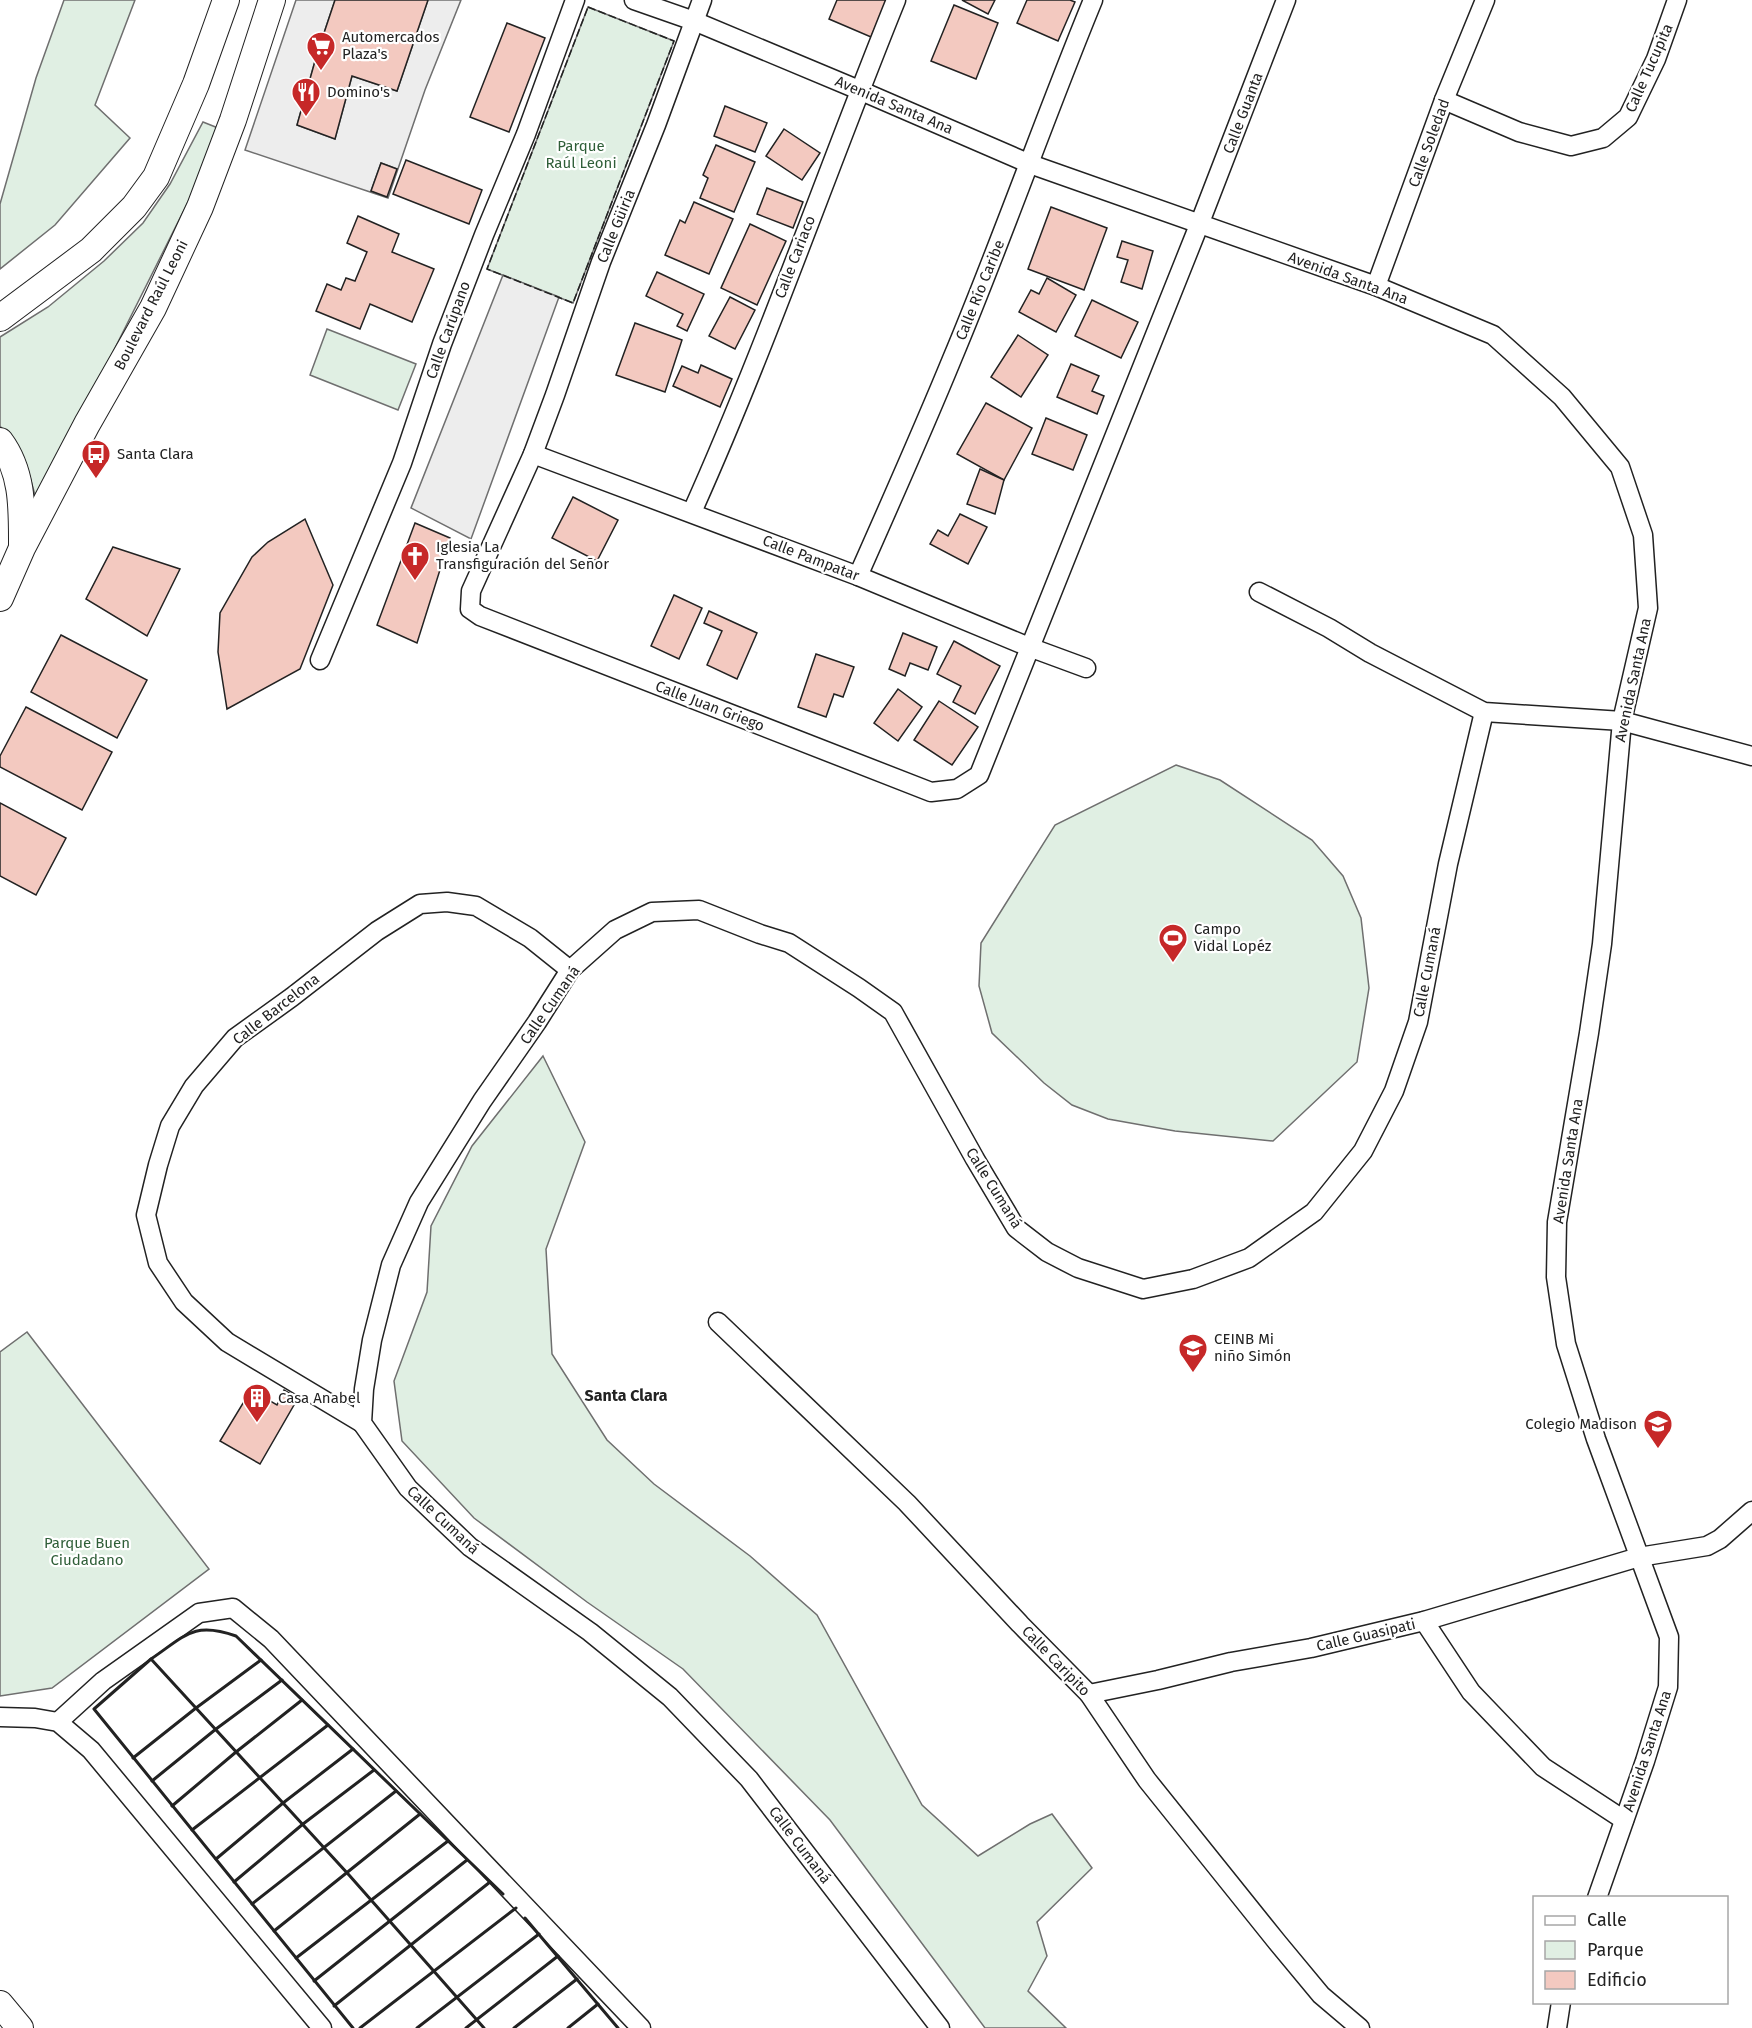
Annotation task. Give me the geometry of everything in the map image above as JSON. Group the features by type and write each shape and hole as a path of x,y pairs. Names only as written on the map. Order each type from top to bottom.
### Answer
{"main road":[{"path":"0,318 91,250 135,207 156,177 196,84 226,0"},
{"name":"Boulevard Raúl Leoni","path":"0,598 22,548 87,424 153,308 200,207 227,138 272,0"},
{"path":"0,441 10,454 18,478 22,509 22,548"},
{"path":"0,2004 20,2028"}],"street":[{"name":"Calle Carúpano","path":"320,660 402,463 442,344 526,134 575,0"},
{"name":"Avenida Santa Ana","path":"634,0 694,21 1030,164 1377,286 1493,335 1562,397 1620,467 1643,535 1648,608 1622,721 1602,944 1557,1222 1556,1276 1566,1344 1596,1439 1669,1637 1668,1687 1598,1896"},
{"name":"Calle Güiria","path":"532,454 601,262 657,125 702,0"},
{"name":"Calle Cariaco","path":"692,512 732,421 859,90 896,0"},
{"name":"Calle Río Caribe","path":"858,576 952,360 1093,0"},
{"name":"Calle Guanta","path":"1029,647 1199,225 1286,0"},
{"name":"Calle Soledad","path":"1377,286 1444,100 1485,0"},
{"name":"Calle Tucupita","path":"1444,100 1519,132 1571,146 1603,138 1628,117 1656,58 1677,0"},
{"name":"Calle Pampatar","path":"532,454 858,576 1029,647 1086,668"},
{"name":"Calle Juan Griego","path":"532,454 471,591 470,609 480,616 932,792 957,789 979,775 1029,647"},
{"path":"1259,592 1484,712 1622,721 1752,756"},
{"name":"Calle Cumaná","path":"940,2028 750,1779 670,1697 590,1632 470,1548 408,1488 362,1423 364,1389 372,1340 391,1265 419,1202 482,1101 570,970 615,930 651,912 699,910 789,943 893,1012 975,1159 1016,1227 1047,1252 1078,1268 1143,1289 1193,1280 1249,1258 1314,1212 1363,1151 1395,1091 1418,1022 1448,864 1484,712"},
{"name":"Calle Barcelona","path":"362,1423 227,1342 184,1302 158,1263 146,1215 170,1126 194,1086 235,1038 377,931 420,904 447,902 476,906 530,938 570,970"},
{"name":"Calle Caripito","path":"718,1322 908,1503 1020,1624 1089,1694 1147,1780 1277,1942 1322,1995 1360,2028"},
{"name":"Calle Guasipati","path":"1089,1694 1231,1662 1311,1648 1424,1621 1639,1557 1707,1546 1720,1539 1752,1510"},
{"path":"58,1722 103,1681 199,1613 233,1608 271,1638 313,1681 641,2028"},
{"path":"1424,1621 1472,1692 1543,1767 1624,1820"},
{"path":"0,1717 35,1718 58,1722 91,1750 322,2028"},
{"path":"1557,2028 1561,2004"}],"green space":[{"path":"64,0 135,0 95,105 130,138 55,225 0,269 0,204 36,78"},
{"name":"Parque Raúl Leoni","path":"588,7 674,41 573,303 487,269"},
{"path":"203,122 218,128 199,180 41,496 35,495 26,463 0,426 0,337 48,307 104,261 143,223 170,184"},
{"path":"327,329 416,364 398,410 310,375"},
{"name":"Campo Vidal Lopéz","path":"1176,765 1220,780 1312,840 1343,876 1361,918 1369,988 1357,1062 1273,1141 1175,1131 1108,1119 1072,1105 1044,1083 992,1033 979,986 981,943 1055,825"},
{"path":"543,1056 585,1142 546,1249 552,1354 607,1440 654,1484 750,1556 817,1615 922,1805 978,1856 1030,1824 1052,1814 1092,1868 1037,1922 1047,1956 1028,1991 1066,2028 985,2028 830,1820 683,1669 587,1602 474,1518 402,1441 394,1381 427,1292 431,1226 472,1146"},
{"name":"Parque Buen Ciudadano","path":"27,1332 209,1569 52,1688 0,1696 0,1352"}],"shaded area":[{"path":"296,0 335,0 297,125 335,139 352,76 397,91 428,0 461,0 425,90 388,198 245,150","holes":["381,163 397,169 386,197 371,191"]},
{"path":"503,275 559,297 471,539 411,508"}],"building":[{"path":"335,0 428,0 397,91 352,76 335,139 297,125"},
{"path":"837,0 887,0 871,37 829,19"},
{"path":"962,0 995,0 988,14"},
{"path":"1027,0 1075,2 1058,41 1017,23"},
{"path":"954,5 998,23 976,79 931,61"},
{"path":"507,23 545,38 509,132 470,117"},
{"path":"725,106 767,123 755,152 714,136"},
{"path":"784,129 820,153 802,180 766,156"},
{"path":"716,145 755,162 734,212 700,198 708,178 703,175"},
{"path":"406,160 482,190 469,224 393,194"},
{"path":"381,163 397,169 387,197 371,191"},
{"path":"767,188 803,202 793,228 757,214"},
{"path":"694,202 733,219 709,274 665,255 680,220 685,223"},
{"path":"1051,207 1107,228 1084,290 1028,269"},
{"path":"358,216 399,234 392,252 434,269 412,322 370,304 360,329 316,311 327,284 341,290 346,278 355,281 367,252 347,243"},
{"path":"750,224 786,241 757,305 721,288"},
{"path":"1122,241 1153,251 1142,289 1121,282 1128,260 1117,257"},
{"path":"657,272 704,294 687,331 677,326 683,314 646,296"},
{"path":"1047,278 1076,295 1056,332 1019,312 1031,290 1039,294"},
{"path":"730,297 755,310 735,349 709,336"},
{"path":"1092,300 1138,322 1121,358 1075,336"},
{"path":"635,323 682,340 665,392 616,375"},
{"path":"1018,335 1048,355 1021,397 991,377"},
{"path":"1071,364 1099,376 1092,391 1104,396 1097,414 1057,397"},
{"path":"701,365 732,379 720,407 673,386 682,366 698,373"},
{"path":"986,403 1032,428 1004,480 957,454"},
{"path":"1046,418 1087,435 1073,470 1032,454"},
{"path":"980,469 1004,480 995,514 967,504"},
{"path":"573,497 618,520 597,561 552,538"},
{"path":"960,514 987,527 968,564 930,544 938,530 948,536"},
{"path":"305,519 333,585 300,669 227,709 218,652 220,613 252,557 268,542"},
{"name":"Iglesia La Transfiguración del Señor","path":"415,523 450,538 417,643 377,625"},
{"path":"113,547 180,569 147,636 86,599"},
{"path":"674,595 702,608 679,659 651,646"},
{"path":"709,611 757,633 737,679 707,665 722,631 704,623"},
{"path":"903,633 937,647 928,670 910,663 905,676 889,669"},
{"path":"61,635 147,680 117,738 31,692"},
{"path":"954,641 1000,666 975,714 953,702 961,686 937,674"},
{"path":"816,654 854,667 843,697 834,694 826,717 798,707"},
{"path":"898,689 922,707 898,741 874,723"},
{"path":"939,701 978,727 952,765 914,740"},
{"path":"26,707 112,752 82,810 0,767 0,756"},
{"path":"0,803 66,838 36,895 0,876"},
{"name":"Casa Anabel","path":"251,1390 277,1405 284,1390 298,1398 260,1464 220,1441"}],"fence":[{"path":"588,7 674,41 573,303 487,269 588,7"}],"wall":[{"path":"484,2028 349,1875 151,1659 190,1633 209,1630 236,1636 503,1894"},
{"path":"151,1659 94,1709 353,2028"},
{"path":"133,1758 261,1660"},
{"path":"152,1781 282,1680"},
{"path":"172,1806 302,1700"},
{"path":"192,1830 328,1725"},
{"path":"216,1859 353,1749"},
{"path":"234,1882 303,1824 374,1770"},
{"path":"252,1904 396,1791"},
{"path":"274,1931 420,1814"},
{"path":"296,1958 448,1841"},
{"path":"314,1981 467,1860"},
{"path":"334,2006 490,1882"},
{"path":"360,2028 516,1908"},
{"path":"525,1918 618,2028"},
{"path":"417,2028 539,1934"},
{"path":"466,2028 558,1956"},
{"path":"514,2028 577,1979"},
{"path":"568,2028 598,2004"}],"place":[{"name":"Automercados Plaza's","path":"321,72"},
{"name":"Domino's","path":"306,118"},
{"name":"Santa Clara","path":"96,480"},
{"name":"Iglesia La Transfiguración del Señor","path":"415,582"},
{"name":"Campo Vidal Lopéz","path":"1173,964"},
{"name":"CEINB Mi niño Simón","path":"1193,1374"},
{"name":"Casa Anabel","path":"257,1424"},
{"name":"Colegio Madison","path":"1658,1450"}],"district":[{"name":"Santa Clara","path":"626,1395"}]}
